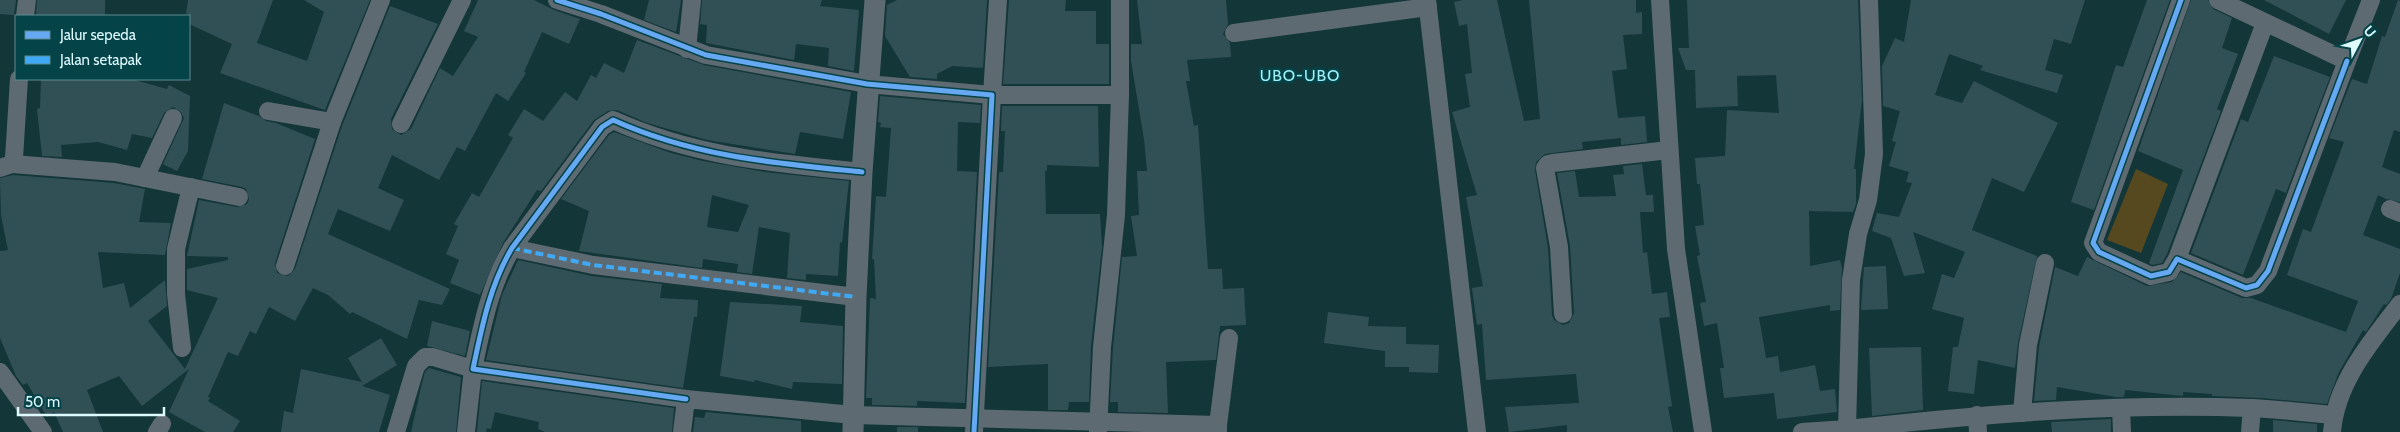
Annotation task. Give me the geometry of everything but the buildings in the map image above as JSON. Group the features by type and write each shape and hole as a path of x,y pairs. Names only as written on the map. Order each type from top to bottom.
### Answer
{"street":[{"path":"25,15 27,0"},
{"path":"285,266 332,122 381,0"},
{"path":"401,124 462,0"},
{"path":"557,0 601,14 706,55 867,84 992,95 1120,95"},
{"path":"687,49 692,0"},
{"path":"853,424 856,296 862,172 867,84 875,0"},
{"path":"974,425 998,0"},
{"path":"1098,427 1102,347 1116,215 1120,95 1120,0"},
{"path":"1660,0 1676,250 1703,432"},
{"path":"1847,429 1852,280 1858,234 1868,200 1874,154 1869,0"},
{"path":"2181,0 2093,243 2099,252 2151,276 2169,272 2177,259 2266,23"},
{"path":"2218,0 2347,61"},
{"path":"2177,259 2246,288 2257,285 2268,271 2371,0"},
{"path":"1234,33 1427,4 1477,432"},
{"path":"6,166 14,158 19,80"},
{"path":"268,111 332,122"},
{"path":"145,178 173,118"},
{"path":"466,432 473,369 484,316 502,264 602,127 613,120 667,142 746,160 862,172"},
{"path":"1563,314 1559,247 1545,168 1548,164 1669,150"},
{"path":"6,166 115,172 239,198"},
{"path":"182,348 176,294 176,249 191,187"},
{"path":"512,248 593,265 856,296"},
{"path":"2022,413 2028,345 2045,263"},
{"path":"1802,432 1978,423 2022,413 2121,408 2252,408 2333,424 2351,370 2400,304"},
{"path":"396,432 416,366 425,357 434,357 473,369 853,424 1218,429 1229,338"},
{"path":"0,372 43,432"},
{"path":"682,432 686,399"},
{"path":"2121,408 2122,432"},
{"path":"2250,432 2252,408"}],"shaded area":[{"path":"2136,169 2168,184 2141,253 2107,240"}],"marked path":[{"path":"512,248 593,265 856,297"}],"cycle path":[{"path":"557,0 601,14 706,55 867,84 992,95 974,432"},
{"path":"2181,0 2093,243 2099,252 2151,276 2169,272 2177,259 2246,288 2257,285 2268,271 2347,61"},
{"path":"686,399 473,369 492,291 504,262 512,248 602,127 613,120 674,142 705,150 766,161 862,172"}],"district":[{"name":"UBO-UBO","path":"1300,75"}]}
